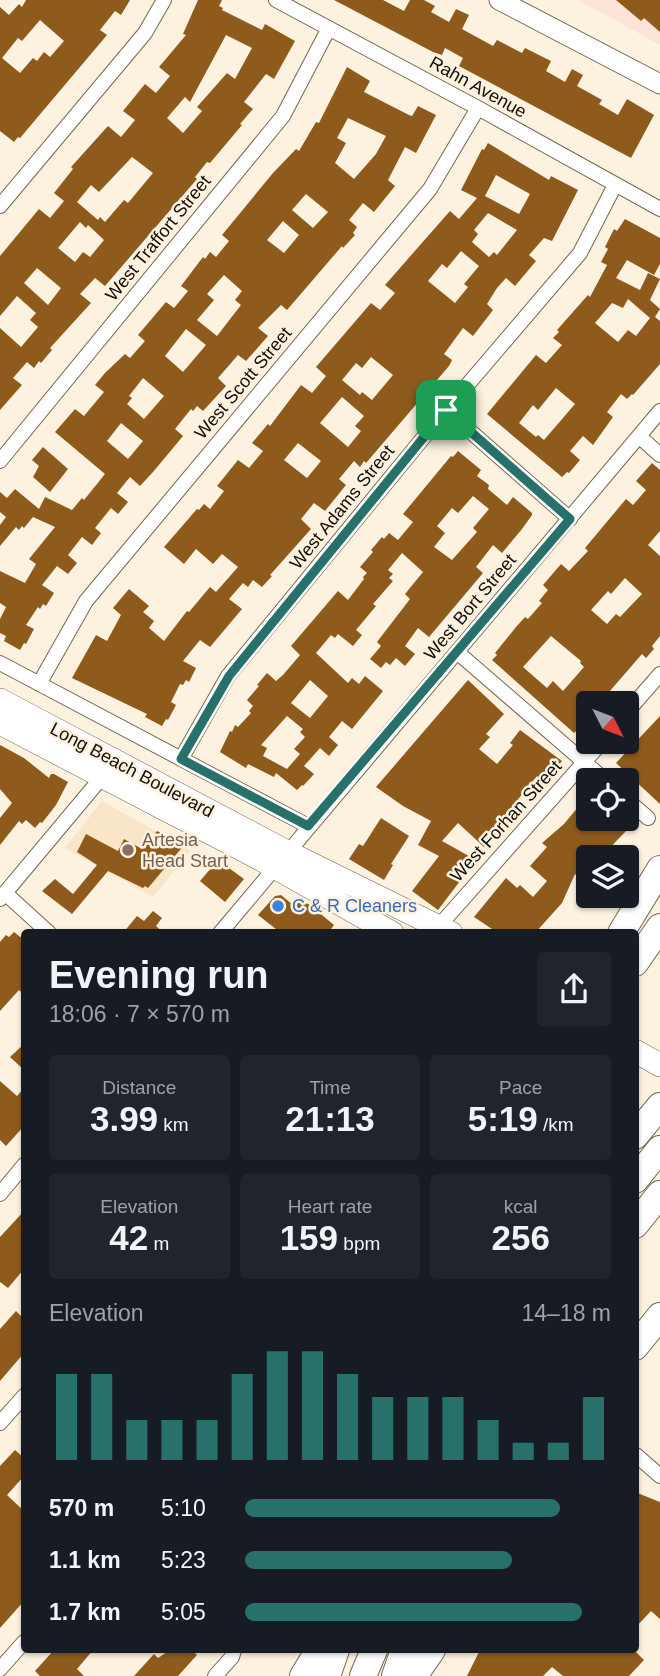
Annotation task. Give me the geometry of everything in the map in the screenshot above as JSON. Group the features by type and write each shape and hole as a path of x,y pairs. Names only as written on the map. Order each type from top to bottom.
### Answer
{"highway":[{"path":"623,929 660,869"},
{"path":"639,957 660,928"},
{"path":"639,1175 660,1149"},
{"path":"639,1220 660,1194"},
{"path":"639,1342 660,1316"},
{"path":"303,1676 317,1653"},
{"path":"327,1676 335,1653"},
{"path":"353,1676 361,1653"},
{"path":"363,1676 373,1653"},
{"path":"395,1676 403,1653"},
{"path":"414,1676 430,1653"}],"main road":[{"name":"Long Beach Boulevard","path":"0,700 281,860 387,929"},
{"name":"Long Beach Boulevard","path":"0,723 102,777 281,860 443,929"},
{"path":"639,1053 660,1065"}],"street":[{"path":"0,205 145,33 164,0"},
{"name":"Rahn Avenue","path":"276,0 660,209"},
{"path":"499,0 660,84"},
{"name":"West Traffort Street","path":"0,461 283,116 329,28"},
{"name":"West Scott Street","path":"39,684 86,601 430,189 478,108"},
{"name":"West Adams Street","path":"181,759 229,676 446,410 580,253 615,185"},
{"path":"446,410 570,519"},
{"name":"West Bort Street","path":"223,929 660,411"},
{"path":"640,437 660,455"},
{"path":"457,652 591,768"},
{"path":"0,663 308,826"},
{"path":"639,698 660,674"},
{"name":"West Forhan Street","path":"446,929 591,754"},
{"path":"44,929 2,896 102,777"},
{"path":"639,810 648,818"},
{"path":"0,1194 21,1169"},
{"path":"0,1423 21,1399"},
{"path":"639,1458 660,1476"},
{"path":"0,1670 21,1646"},
{"path":"215,1676 233,1653"}],"shaded area":[{"path":"578,0 660,0 660,45"},
{"name":"Artesia Head Start","path":"102,801 190,851 153,897 65,848"}],"building":[{"path":"26,0 130,0 121,15 115,11 100,30 107,35 14,142 0,131 0,7 9,15 19,4 22,7","holes":["40,20 64,41 50,57 44,52 37,61 33,58 20,73 2,58 18,38 22,41"]},
{"path":"198,0 222,0 219,6 222,10 262,30 265,24 295,41 274,79 266,74 244,102 253,109 240,124 242,125 210,163 207,162 195,177 197,179 105,286 95,278 80,294 91,303 50,348 52,350 41,363 39,361 34,368 27,362 13,378 22,385 0,410 0,328 21,347 38,327 30,320 36,313 17,296 0,316 0,256 39,209 50,218 64,201 54,193 73,169 71,167 108,126 121,137 135,120 123,111 145,84 156,93 170,76 159,67 186,35 183,34","holes":["226,35 252,48 235,79 227,73 197,107 202,111 183,133 167,118 185,97 190,102","132,157 153,173 128,203 124,200 105,222 100,217 98,220 77,202 91,185 99,192","80,222 86,228 88,225 104,240 90,257 83,252 75,262 58,248","37,268 61,288 48,305 24,283"]},
{"path":"334,0 383,0 404,11 410,0 424,0 435,6 431,12 449,22 456,9 469,15 462,29 493,46 497,40 522,53 525,48 551,61 546,71 565,82 572,69 583,75 577,86 602,100 599,104 618,115 627,99 654,115 631,158 459,66 463,58 445,48 442,55 433,52"},
{"path":"616,0 660,0 660,32 644,18 641,21"},
{"path":"347,67 370,81 364,92 412,116 418,106 436,115 416,153 405,147 388,180 395,186 374,212 363,203 349,220 357,227 353,233 355,235 343,248 342,246 287,310 281,305 258,328 268,336 246,361 238,355 218,378 226,386 203,411 197,406 193,411 191,409 175,429 183,436 140,486 130,477 117,493 128,502 118,514 111,508 95,528 101,533 92,545 82,537 68,555 77,563 68,574 57,566 42,585 54,593 46,606 43,604 40,609 38,607 26,625 34,629 26,644 24,643 20,650 4,641 6,636 0,633 0,619 6,607 0,603 0,571 25,583 36,564 29,559 55,527 33,517 24,528 22,526 19,530 16,527 0,546 0,525 6,517 0,512 0,492 7,498 15,489 39,509 45,497 72,510 82,498 84,500 105,474 55,432 75,409 84,416 104,392 95,385 125,354 130,358 145,341 138,335 166,302 174,308 188,291 181,286 203,257 205,259 210,252 216,257 229,241 222,235 273,173 296,149 299,151 316,122 319,123","holes":["348,118 386,136 376,154 354,179 335,163 346,143 337,138","306,194 328,212 313,228 292,210","283,221 299,235 284,253 267,240","224,275 242,291 235,300 241,305 217,336 197,320 214,300 207,294","186,329 206,345 183,372 165,356","143,378 164,396 144,419 127,404 132,398 129,396","121,423 143,441 128,459 107,441"]},
{"path":"488,143 549,180 551,176 578,190 552,241 544,238 529,255 536,261 515,286 506,278 497,288 487,304 493,310 473,336 463,328 444,354 452,360 449,366 366,463 364,461 360,467 354,461 339,479 346,485 325,511 314,503 301,519 311,529 270,575 272,576 262,587 253,580 248,587 243,583 229,599 242,609 210,647 200,640 183,661 196,668 189,682 186,680 183,685 180,684 171,702 176,705 162,726 145,717 147,714 72,678 96,635 107,641 121,615 113,608 129,589 149,606 143,612 154,621 149,628 164,641 210,587 216,592 238,567 222,554 213,564 196,549 184,564 164,547 197,509 204,504 210,509 224,491 217,486 238,460 249,468 263,451 252,443 268,424 270,426 301,385 312,393 326,376 316,367 371,303 380,310 395,293 385,285 450,211 459,219 477,198 461,190 482,149 484,150","holes":["496,175 530,194 519,214 485,196","488,213 517,230 497,255 494,252 489,257 472,242 478,234 474,230","461,251 479,266 464,284 468,287 455,303 428,281 442,264 447,268","371,357 393,375 372,400 362,392 360,395 342,380 356,363 362,368","342,397 364,416 355,426 361,431 348,447 320,423","298,443 321,461 307,478 284,460"]},
{"path":"625,219 660,238 660,264 654,275 627,260 616,278 640,290 648,273 660,279 650,300 660,309 655,317 660,321 660,364 633,395 627,399 621,394 607,412 613,417 593,445 583,436 570,451 580,460 562,477 487,414 536,355 546,363 562,345 553,338 588,295 590,297 607,265 601,262 608,249 605,247 614,229 617,231","holes":["628,299 650,318 636,336 628,330 618,342 595,323 612,303 623,308","556,388 575,404 544,440 519,423 533,405 538,410"]},
{"path":"43,447 68,469 50,492 33,477 39,466 32,460"},
{"path":"458,451 481,470 477,476 507,505 513,497 532,513 522,529 502,553 493,545 476,567 483,573 429,637 418,628 405,646 415,654 405,666 396,658 390,665 386,662 381,668 370,659 381,646 377,642 410,599 405,594 423,572 402,553 388,570 393,574 389,578 393,581 373,604 376,606 356,630 362,635 353,646 338,634 335,638 331,635 316,653 348,683 352,678 359,684 365,676 383,691 352,729 342,721 329,737 338,745 329,756 320,748 304,766 314,774 303,786 297,790 276,773 274,777 248,764 246,768 220,752 230,731 232,732 235,725 238,727 251,713 249,711 253,706 247,700 259,686 257,685 267,673 276,681 283,675 300,655 291,646 338,591 348,600 367,573 360,567 373,552 371,550 389,533 398,540 413,522 403,514 451,456","holes":["473,496 489,509 473,528 477,532 452,560 434,547 445,533 437,526 452,508 458,513","310,680 328,696 310,718 291,703","287,716 303,729 300,732 305,737 294,749 300,754 287,769 263,756 267,748 261,745"]},
{"path":"652,463 660,470 660,531 648,545 660,556 660,636 646,658 642,654 610,691 576,691 574,733 492,660 516,627 525,617 528,619 542,603 539,601 548,590 543,585 561,564 569,571 588,551 585,548 626,499 633,505 646,490 636,481","holes":["625,578 642,594 620,617 616,614 607,624 591,610 608,591 611,594","551,636 581,661 584,667 563,691 553,681 547,688 523,667"]},
{"path":"468,680 504,714 486,734 490,737 479,749 497,764 513,745 510,743 520,730 562,761 544,782 537,776 515,803 518,805 484,847 458,823 442,841 476,860 438,910 412,891 439,856 418,845 431,821 376,787"},
{"path":"660,716 660,804 639,784 639,768 621,768 616,763 624,754 639,754 639,738"},
{"path":"0,745 24,758 49,778 54,774 68,782 56,805 42,823 35,828 26,820 22,824 19,821 0,845 0,818 12,803 0,789"},
{"path":"576,810 576,831 626,831 613,845 576,845 576,875 562,903 539,929 492,929 474,917 506,878 517,888 520,885 533,897 547,881 530,866 547,847 542,843"},
{"path":"381,818 409,836 384,880 349,859 359,844 363,846"},
{"path":"157,831 185,844 148,888 108,871 72,914 42,891 55,879 73,894 97,865 77,852 86,834 118,851 124,839 142,849"},
{"path":"218,860 244,879 225,902 200,881"},
{"path":"281,895 293,905 297,898 334,925 331,929 276,929 258,915 275,896"},
{"path":"153,911 162,918 156,926 159,929 126,929 137,916 144,921"},
{"path":"14,932 21,938 21,992 19,990 0,1011 0,942 6,935 9,937"},
{"path":"21,1047 21,1067 10,1057"},
{"path":"0,1081 17,1096 21,1091 21,1129 6,1146 0,1140"},
{"path":"21,1214 21,1273 8,1288 0,1282 0,1237"},
{"path":"16,1311 21,1316 21,1356 0,1381 0,1329"},
{"path":"15,1450 21,1455 21,1479 7,1495 21,1508 21,1604 0,1628 0,1466"},
{"path":"639,1494 660,1502 660,1619 651,1611 639,1624"},
{"path":"51,1653 90,1653 77,1669 84,1676 40,1676 35,1671"},
{"path":"166,1653 197,1655 178,1676 134,1676 154,1654 158,1658"},
{"path":"478,1653 637,1653 644,1660 629,1676 563,1676 552,1667 543,1676 467,1676"}],"place":[{"name":"Artesia Head Start","path":"128,850"},
{"name":"C & R Cleaners","path":"278,906"}],"route":[{"path":"446,410 570,519 308,826 181,759 229,676 446,410"}]}
